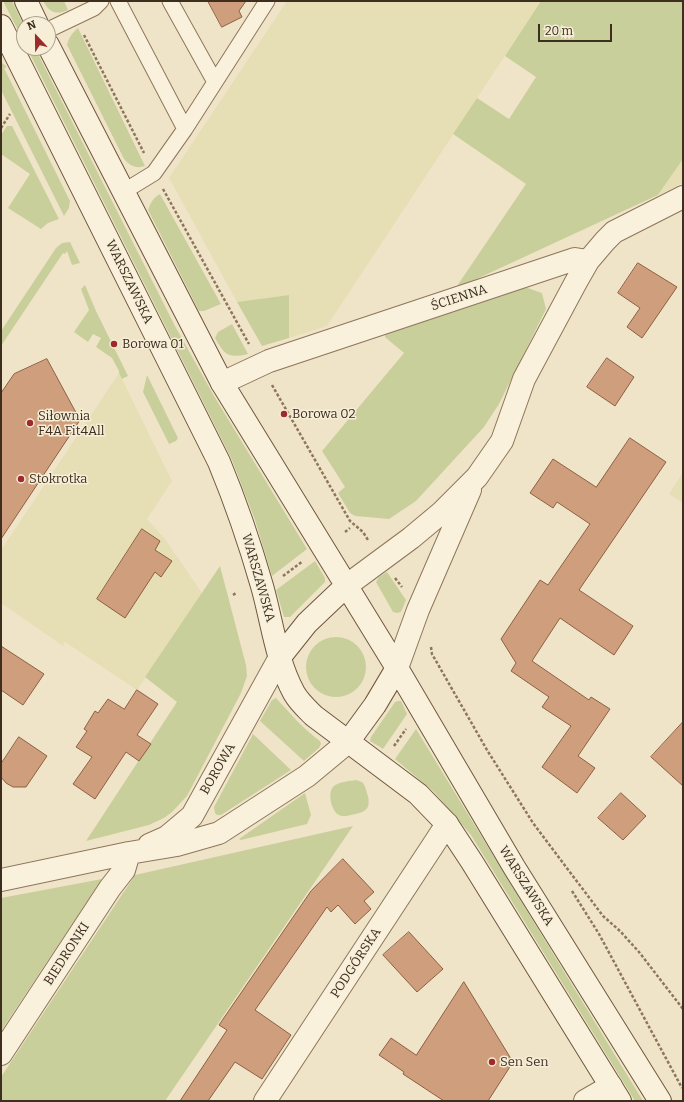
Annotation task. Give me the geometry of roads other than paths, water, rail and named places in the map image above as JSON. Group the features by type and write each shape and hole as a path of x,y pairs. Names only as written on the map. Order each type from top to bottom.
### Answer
{"main road":[{"path":"26,1 33,16"},
{"name":"WARSZAWSKA","path":"1,26 219,462 242,521 262,586 280,657 286,675 295,694 304,707 348,742"},
{"path":"54,56 222,384 346,586"},
{"path":"477,476 502,441 524,379 588,262 614,232 683,197"},
{"name":"ŚCIENNA","path":"222,384 269,361 575,260 588,262"},
{"name":"BOROWA","path":"129,853 167,836 192,816 280,657 307,623 346,586 442,513 477,476"},
{"name":"BOROWA","path":"1,880 129,853 177,845 219,833 307,776 348,742 375,705 397,668 418,610 477,476"},
{"name":"WARSZAWSKA","path":"346,586 397,668 423,715 514,868 660,1101"},
{"path":"348,742 418,794 447,824 616,1094 585,1101"},
{"name":"PODGÓRSKA","path":"265,1101 447,824"},
{"name":"BIEDRONKI","path":"1,1054 124,870 129,853"}],"lane":[{"path":"56,26 94,8 101,1"},
{"path":"118,1 185,128"},
{"path":"170,1 215,82"},
{"path":"123,192 154,172 185,128 267,1"}],"place":[{"name":"Borowa 01","path":"114,344"},
{"name":"Borowa 02","path":"284,414"},
{"name":"Siłownia F4A Fit4All","path":"30,423"},
{"name":"Stokrotka","path":"21,479"},
{"name":"Sen Sen","path":"492,1062"}]}
